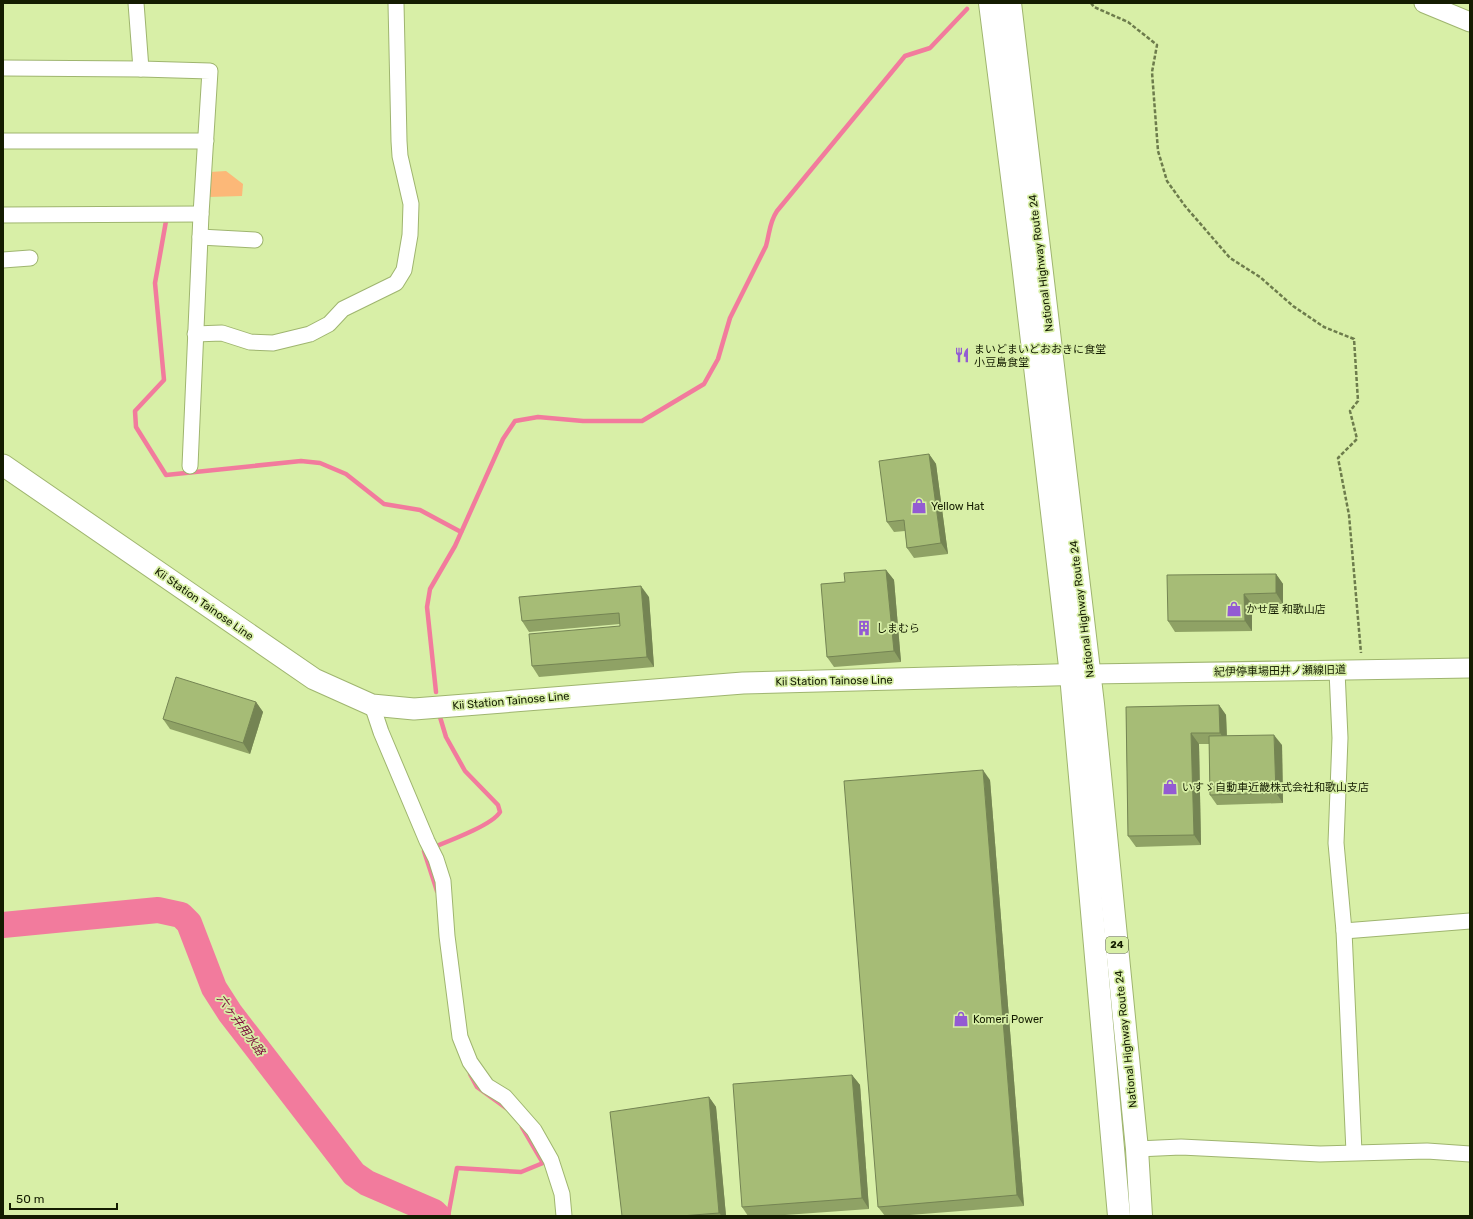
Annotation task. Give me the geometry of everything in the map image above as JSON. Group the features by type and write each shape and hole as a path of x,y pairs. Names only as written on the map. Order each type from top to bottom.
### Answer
{"highway":[{"name":"National Highway Route 24","path":"990,3 1081,675 1119,1216"},
{"name":"National Highway Route 24","path":"1010,3 1081,675 1137,1149 1141,1216"}],"main road":[{"name":"Kii Station Tainose Line","path":"3,465 308,675 372,705 414,709 743,683 1081,675"}],"street":[{"path":"136,3 142,69"},
{"path":"195,334 222,333 250,342 273,343 310,334 329,324 343,309 396,283 404,270 410,235 411,204 400,156 396,3"},
{"path":"1424,3 1470,22"},
{"path":"3,68 210,71 201,214 190,466"},
{"path":"3,141 206,141"},
{"path":"3,215 201,214"},
{"path":"200,237 255,240"},
{"path":"3,260 30,258"},
{"name":"紀伊停車場田井ノ瀬線旧道","path":"1081,675 1470,668"},
{"path":"1337,671 1340,738 1336,843 1344,931 1354,1152"},
{"path":"372,705 381,732 436,859 443,881 447,936 460,1037 470,1062 488,1086 505,1097 534,1130 551,1160 562,1194 564,1216"},
{"path":"1344,931 1470,921"},
{"path":"1137,1149 1181,1147 1320,1154 1427,1151 1470,1154"}],"path":[{"path":"1091,3 1094,8 1128,22 1157,45 1152,72 1158,150 1167,181 1185,206 1230,258 1260,277 1293,306 1324,327 1354,339 1358,402 1350,411 1357,439 1338,458 1349,515 1359,645 1364,670"}],"shaded area":[{"path":"226,171 243,184 242,196 208,197 210,172"}],"building":[{"path":"929,454 941,543 907,548 904,520 887,522 879,461"},
{"name":"しまむら","path":"886,570 894,651 827,657 821,584 845,582 844,573"},
{"path":"1276,574 1276,593 1244,594 1245,621 1168,621 1167,575"},
{"path":"641,586 647,657 532,666 529,634 620,626 619,613 522,621 519,597"},
{"path":"176,677 256,702 243,743 163,719"},
{"path":"1219,705 1220,733 1191,733 1194,835 1128,836 1126,707"},
{"path":"1274,735 1276,793 1210,795 1209,736"},
{"path":"983,770 1017,1195 878,1207 844,781"},
{"path":"852,1075 862,1198 742,1207 733,1084"},
{"path":"709,1097 719,1213 681,1216 622,1216 610,1112"}],"waterway":[{"path":"436,692 427,607 430,589 455,546 503,439 515,421 538,417 583,421 642,421 704,384 718,359 730,318 766,246 774,215 905,56 930,48 967,9"},
{"path":"166,221 155,283 164,380 135,411 136,427 166,475 301,461 320,463 346,474 384,504 420,510 461,532"},
{"path":"437,891 424,851 477,829 500,812 498,805 465,771 446,737 440,717"},
{"name":"六ヶ井用水路","path":"3,925 158,910 181,915 189,923 214,988 230,1013 354,1174 367,1183 434,1212 438,1216"},
{"path":"470,1074 477,1087 506,1108"},
{"path":"448,1216 457,1168 521,1172 543,1163 522,1127"}],"place":[{"name":"まいどまいどおおきに食堂 小豆島食堂","path":"962,355"},
{"name":"Yellow Hat","path":"919,506"},
{"name":"かせ屋 和歌山店","path":"1234,609"},
{"name":"しまむら","path":"864,628"},
{"name":"いすゞ自動車近畿株式会社和歌山支店","path":"1170,787"},
{"name":"Komeri Power","path":"961,1019"}]}
